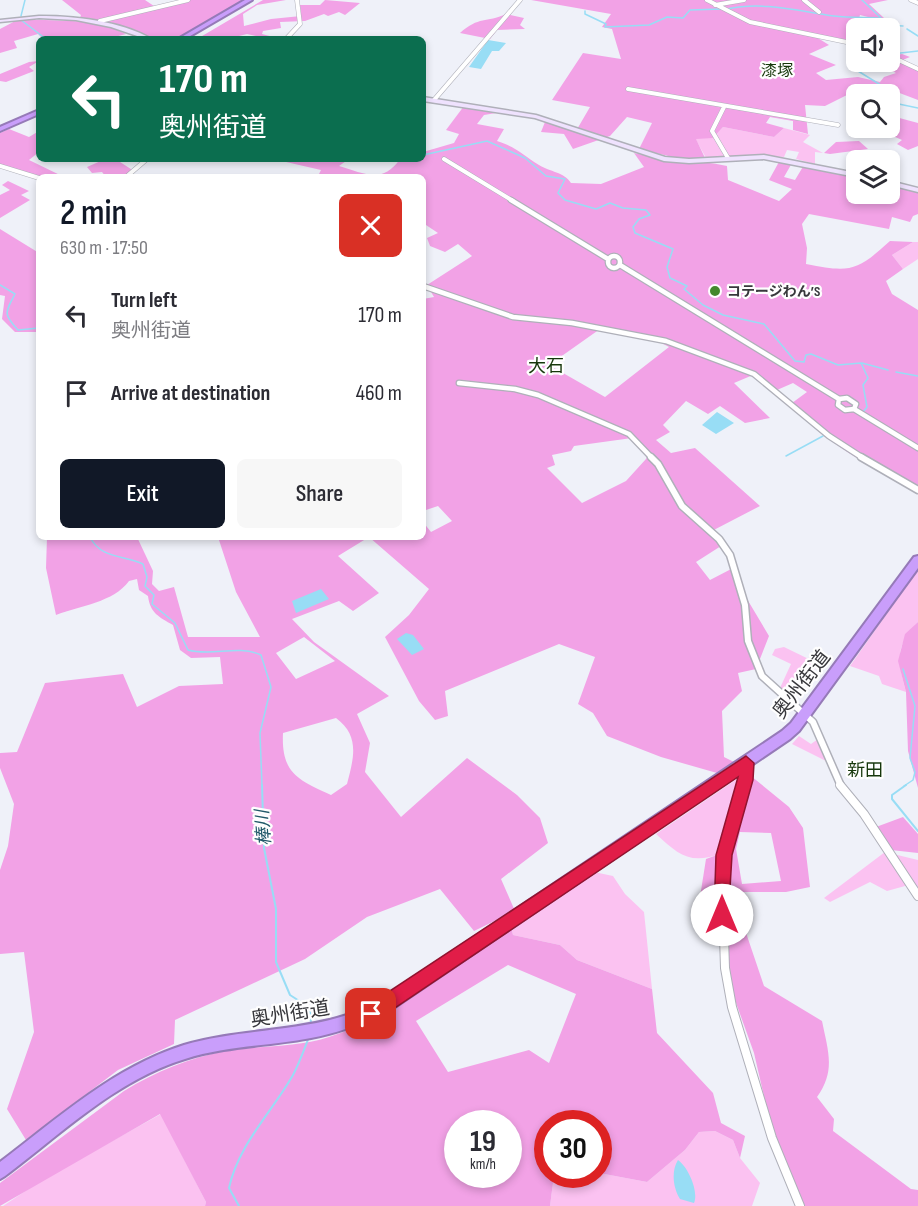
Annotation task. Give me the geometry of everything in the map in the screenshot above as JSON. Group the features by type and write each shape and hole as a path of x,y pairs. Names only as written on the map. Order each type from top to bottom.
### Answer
{"highway":[{"path":"187,36 249,0"},
{"path":"193,36 255,0"},
{"path":"0,127 36,111"},
{"name":"奥州街道","path":"0,1171 126,1077 158,1061 222,1044 320,1029 357,1020 384,1006 786,735 805,713 918,560"}],"street":[{"path":"0,21 32,18 100,21 188,0"},
{"path":"289,36 300,24 297,0"},
{"path":"434,100 520,0"},
{"path":"707,0 750,22 846,42"},
{"path":"714,5 744,0"},
{"path":"804,0 819,12"},
{"path":"911,0 918,3"},
{"path":"100,21 142,36"},
{"path":"900,61 918,69"},
{"path":"628,89 838,125"},
{"path":"426,99 536,117 657,158 689,161 728,158 782,159 846,173"},
{"path":"724,107 712,131 728,158"},
{"path":"444,159 608,259 619,259 622,263 620,266 839,399 853,400 856,404 854,409"},
{"path":"130,174 144,162"},
{"path":"0,166 36,177"},
{"path":"900,186 918,190"},
{"path":"426,287 513,317 564,321 666,341 754,374 828,436 892,477 918,490"},
{"path":"459,383 534,393 633,437 658,464 682,506 725,546 734,563 742,593 748,641 758,669 768,684 805,713 818,732 838,783 864,814 918,896"},
{"path":"839,399 838,405 842,409 854,409 918,448"},
{"path":"746,763 746,780 724,855 722,931 726,967 730,999 744,1038 766,1123 784,1175 800,1206"}],"shaded area":[{"path":"62,0 145,0 154,6 182,0 246,0 182,36 145,36 107,21 80,18 81,15"},
{"path":"263,0 286,0 257,5 243,14 244,26 271,19 301,16 300,5 320,5 325,0 360,3 345,15 339,12 328,16 324,14 305,21 280,22 281,28 263,31 262,34 270,36 247,34 202,36"},
{"path":"531,0 888,0 869,4 884,18 860,15 859,18 846,18 846,41 813,35 829,45 809,54 836,65 816,73 826,80 858,77 880,82 884,77 900,72 900,61 918,71 918,100 900,93 900,84 846,84 846,96 825,106 805,105 808,134 793,130 793,121 770,117 766,123 784,128 774,137 723,127 713,138 696,139 705,158 677,158 639,149 652,123 627,117 610,136 573,149 564,134 541,132 545,122 576,131 590,107 552,100 583,53 621,59 612,29 602,27 611,14"},
{"path":"506,14 524,18 520,25 525,29 497,30 490,39 460,33 472,24"},
{"path":"19,19 98,22 126,34 118,36 40,36 38,34 14,41 17,48 0,53 0,29"},
{"path":"900,54 910,57 900,61"},
{"path":"36,61 29,67 34,71 6,82 0,81 0,74"},
{"path":"464,106 502,112 484,115 477,124 504,129 497,141 543,167 561,174 571,183 601,184 644,167 634,153 727,166 728,180 779,201 792,189 769,180 780,160 792,163 784,177 795,180 804,165 846,174 846,204 900,204 900,186 918,191 918,214 913,216 910,222 892,217 889,229 809,214 802,224 807,248 806,264 821,267 844,269 852,267 869,259 890,241 913,242 892,255 903,269 886,281 892,294 918,310 918,493 868,465 816,429 792,403 807,392 793,383 777,390 753,375 734,383 770,418 745,423 720,406 708,414 686,401 663,425 670,432 656,440 671,453 695,448 760,506 708,533 721,546 696,562 710,580 737,566 744,594 769,636 756,669 738,673 742,691 722,711 724,757 736,763 717,773 661,757 607,736 593,713 578,704 595,657 559,644 445,691 448,716 435,720 419,701 385,637 409,615 429,589 372,540 426,540 426,526 431,532 452,521 438,506 426,510 426,298 434,297 427,285 472,256 458,244 445,252 430,246 427,238 438,233 426,225 426,174 379,174 386,172 397,162 426,162 426,151 454,143 459,134 446,130","holes":["600,329 656,340 669,347 605,397 549,365","632,438 648,455 626,481 582,503 547,468 555,465 552,455 571,451 574,446"]},
{"path":"900,118 918,123 918,146 908,150 897,144 902,140 898,138 900,138"},
{"path":"723,127 774,137 784,128 810,135 803,142 823,153 815,152 815,164 796,159 799,152 787,150 784,157 750,155 706,158 695,138 713,138"},
{"path":"9,129 29,137 36,133 36,154 29,160 58,174 36,174 36,176 0,165 0,133"},
{"path":"859,141 868,149 824,153 836,142"},
{"path":"98,162 120,162 134,171 131,174 104,174 102,172 92,173 87,167"},
{"path":"286,162 345,162 339,166 365,174 319,174 321,170"},
{"path":"8,181 29,191 21,195 30,200 0,218 0,195 10,190 2,185"},
{"path":"0,229 36,251 36,332 15,332 2,319 5,296 0,295"},
{"path":"913,242 918,242 918,259 903,269 892,255"},
{"path":"47,540 138,540 153,571 152,584 159,591 174,587 188,637 260,637 236,592 219,540 364,540 338,556 379,593 353,611 339,601 292,619 314,642 389,696 357,714 370,743 365,772 401,817 467,758 517,795 540,818 548,843 501,879 515,911 474,931 440,889 367,917 305,959 175,1020 174,1044 118,1070 26,1140 7,1109 34,1032 24,952 0,954 0,870 8,846 14,804 0,768 0,753 17,752 45,683 123,674 137,707 179,686 223,684 220,657 191,658 180,650 173,625 153,611 148,596 139,590 137,579 129,581 123,588 106,599 56,615 46,568","holes":["304,637 335,661 296,679 276,653","336,718 349,732 353,756 347,784 331,795 309,785 294,773 285,757 283,733"]},
{"path":"918,569 918,622 905,639 900,655 906,692 882,684 879,676 850,666"},
{"path":"918,622 918,788 908,751 906,692 898,661 905,634"},
{"path":"784,647 819,664 791,699 780,688 791,664 772,655 775,649"},
{"path":"799,736 811,744 818,739 826,761 792,744"},
{"path":"751,776 789,807 803,828 810,887 786,892 741,892 742,921 764,986 822,1021 829,1069 823,1088 817,1097 834,1119 833,1131 911,1189 918,1190 918,1206 804,1206 773,1135 754,1053 735,1000 718,929 716,903 700,897 706,859 720,854 727,821 741,781","holes":["740,832 771,833 781,881 742,884 736,849"]},
{"path":"737,779 741,781 727,821 720,854 700,858 685,856 656,834"},
{"path":"903,817 918,834 918,853 891,850 876,827"},
{"path":"885,852 918,860 918,887 905,886 887,891 870,882 830,902 824,898"},
{"path":"594,872 613,876 625,894 644,912 652,989 577,960 560,945 513,935 511,927"},
{"path":"511,927 513,935 560,945 577,960 652,989 657,1033 713,1093 721,1123 745,1136 740,1158 733,1140 715,1131 699,1132 685,1150 647,1182 612,1175 612,1110 534,1110 534,1188 552,1188 550,1206 205,1206 206,1202 160,1114 0,1206 0,1183 136,1084 160,1072 212,1054 238,1049 291,1045 329,1037 377,1017 446,973","holes":["508,965 576,994 549,1063 529,1050 448,1072 416,1021"]},
{"path":"161,1114 206,1202 205,1206 3,1206 42,1180"},
{"path":"715,1131 733,1140 740,1158 760,1183 752,1206 550,1206 552,1188 612,1188 612,1175 647,1182 685,1150 699,1132"}],"water":[{"path":"488,40 506,43 499,51 492,51 481,69 469,67"},
{"path":"717,412 734,423 716,434 702,425"},
{"path":"321,589 329,599 296,613 292,601"},
{"path":"406,633 413,635 424,649 412,655 397,639"},
{"path":"678,1160 692,1180 695,1192 694,1203 680,1199 676,1190 674,1174"}],"waterway":[{"path":"21,16 25,0"},
{"path":"862,0 881,18"},
{"path":"727,9 754,6 840,17 881,18"},
{"path":"585,11 585,14 606,24 605,27 649,25 667,17 683,18 690,10 722,9"},
{"path":"21,20 42,36"},
{"path":"907,29 918,36"},
{"path":"900,53 918,51"},
{"path":"860,72 892,92 894,103 918,108"},
{"path":"426,154 487,141 525,158 546,176 565,179 558,193 565,200 596,209 610,203 623,208 646,210 650,215 639,219 633,227 635,233 673,249 667,267 670,278 687,286 684,289 703,305 723,315 764,324 795,361 804,362 806,355 811,354 838,365 861,363 868,378 863,385 867,407 863,412"},
{"name":"棒川","path":"0,285 15,294 7,313 18,330 36,328"},
{"path":"862,363 888,370"},
{"path":"896,372 918,376"},
{"path":"786,456 823,436"},
{"name":"棒川","path":"92,540 106,553 143,564 147,577 145,586 154,595 152,604 175,623 188,650 197,652 234,650 261,655 271,687 260,733 262,786"},
{"path":"903,669 915,706 910,758 915,772 913,780 904,786"},
{"name":"棒川","path":"262,785 264,848 276,909 276,962 290,995 304,1004 310,1012 311,1023"},
{"path":"906,785 892,795 892,799 918,831"},
{"name":"棒川","path":"239,1206 229,1188 233,1172 256,1129 293,1075 309,1037"}],"place":[{"name":"コテージわん’S","path":"715,291"}],"district":[{"name":"漆塚","path":"777,70"},
{"name":"大石","path":"546,366"},
{"name":"新田","path":"865,770"}],"route":[{"path":"371,1014 746,763 746,780 724,855 722,915"}]}
